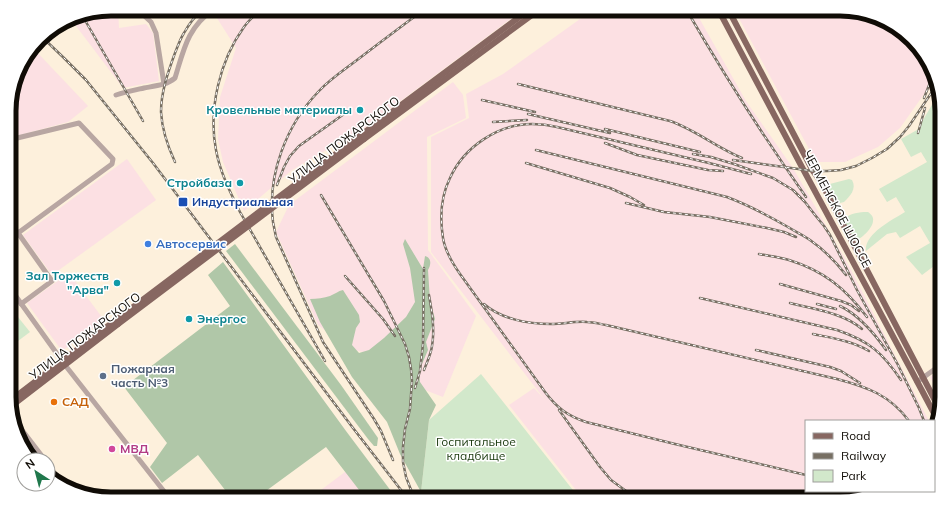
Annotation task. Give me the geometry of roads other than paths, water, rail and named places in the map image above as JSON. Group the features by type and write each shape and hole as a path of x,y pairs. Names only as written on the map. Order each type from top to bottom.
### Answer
{"main road":[{"name":"УЛИЦА ПОЖАРСКОГО","path":"16,397 63,363 521,16"},
{"name":"УЛИЦА ПОЖАРСКОГО","path":"362,137 530,16"},
{"name":"ЧЕРМЕНСКОЕ ШОССЕ","path":"722,16 933,412"},
{"name":"ЧЕРМЕНСКОЕ ШОССЕ","path":"732,16 935,398"},
{"name":"УЛИЦА ПОЖАРСКОГО","path":"16,402 63,363"}],"street":[{"path":"145,16 151,22 156,33 164,84"},
{"path":"116,95 172,81 175,78 185,44 198,23 205,16"},
{"path":"16,138 79,123 112,158 112,164 18,233"},
{"path":"16,231 52,281 21,304"},
{"path":"16,297 63,363 164,492"},
{"path":"917,382 935,369"},
{"path":"22,430 39,452"}],"railway":[{"path":"175,162 164,131 161,112 162,97 167,75 180,40 195,16"},
{"path":"254,16 246,24 236,40 228,54 222,70 215,102 214,134 216,150 223,174 240,212 325,361"},
{"path":"393,460 381,431 374,419 323,342 276,237 272,204 273,186 281,152 288,135 307,104 334,77 416,16"},
{"path":"690,16 714,57 774,151 806,197"},
{"path":"85,20 143,121"},
{"path":"47,41 86,80 153,163 403,492"},
{"path":"924,98 930,82"},
{"path":"518,84 670,121 689,129 742,158"},
{"path":"733,160 813,171 841,170 856,166 887,149 900,137 933,91"},
{"path":"482,100 535,112"},
{"path":"918,133 925,108"},
{"path":"277,185 290,156 299,146 344,114"},
{"path":"528,114 610,133"},
{"path":"493,122 527,120"},
{"path":"751,174 554,126 535,124 519,125 507,128 484,139 473,147 456,167 447,185 443,200 443,238 447,252 460,274 545,392 558,407 568,414 586,422 805,475"},
{"path":"605,129 700,152"},
{"path":"605,143 637,155 708,170 723,171"},
{"path":"536,150 735,200 751,207 807,238 820,247 846,275"},
{"path":"693,154 711,157 773,178 793,190 805,202 830,235 857,290 898,365 924,420"},
{"path":"526,163 610,188 644,205"},
{"path":"321,195 384,301 405,344 409,357 412,381 410,409 405,429 403,462 406,477 412,492"},
{"path":"626,203 664,212 710,217 767,228 784,232 796,237"},
{"path":"759,254 789,260 813,269 842,289 867,317"},
{"path":"415,388 420,371 423,344 424,268"},
{"path":"345,276 383,319 395,336"},
{"path":"780,284 841,301 851,305 859,311"},
{"path":"424,370 431,352 433,340 433,320 429,295"},
{"path":"700,298 837,330 848,334 866,343 881,355 901,380"},
{"path":"790,303 837,315 862,329"},
{"path":"484,304 498,313 524,322 551,324 582,322 596,323 837,379 858,385 886,398 902,412 908,420"},
{"path":"817,304 836,309"},
{"path":"840,306 854,314 866,325 886,350"},
{"path":"813,334 849,342 869,351"},
{"path":"756,350 830,367 841,371 860,383"},
{"path":"559,410 600,467 611,480 628,492"}],"place":[{"name":"Кровельные материалы","path":"360,110"},
{"name":"Стройбаза","path":"240,183"},
{"name":"Индустриальная","path":"183,202"},
{"name":"Автосервис","path":"148,244"},
{"name":"Зал Торжеств \"Арва\"","path":"117,283"},
{"name":"Энергос","path":"189,319"},
{"name":"Пожарная часть №3","path":"103,376"},
{"name":"САД","path":"54,402"},
{"name":"МВД","path":"112,449"}],"park label":[{"name":"Госпитальное кладбище","path":"476,449"}]}
